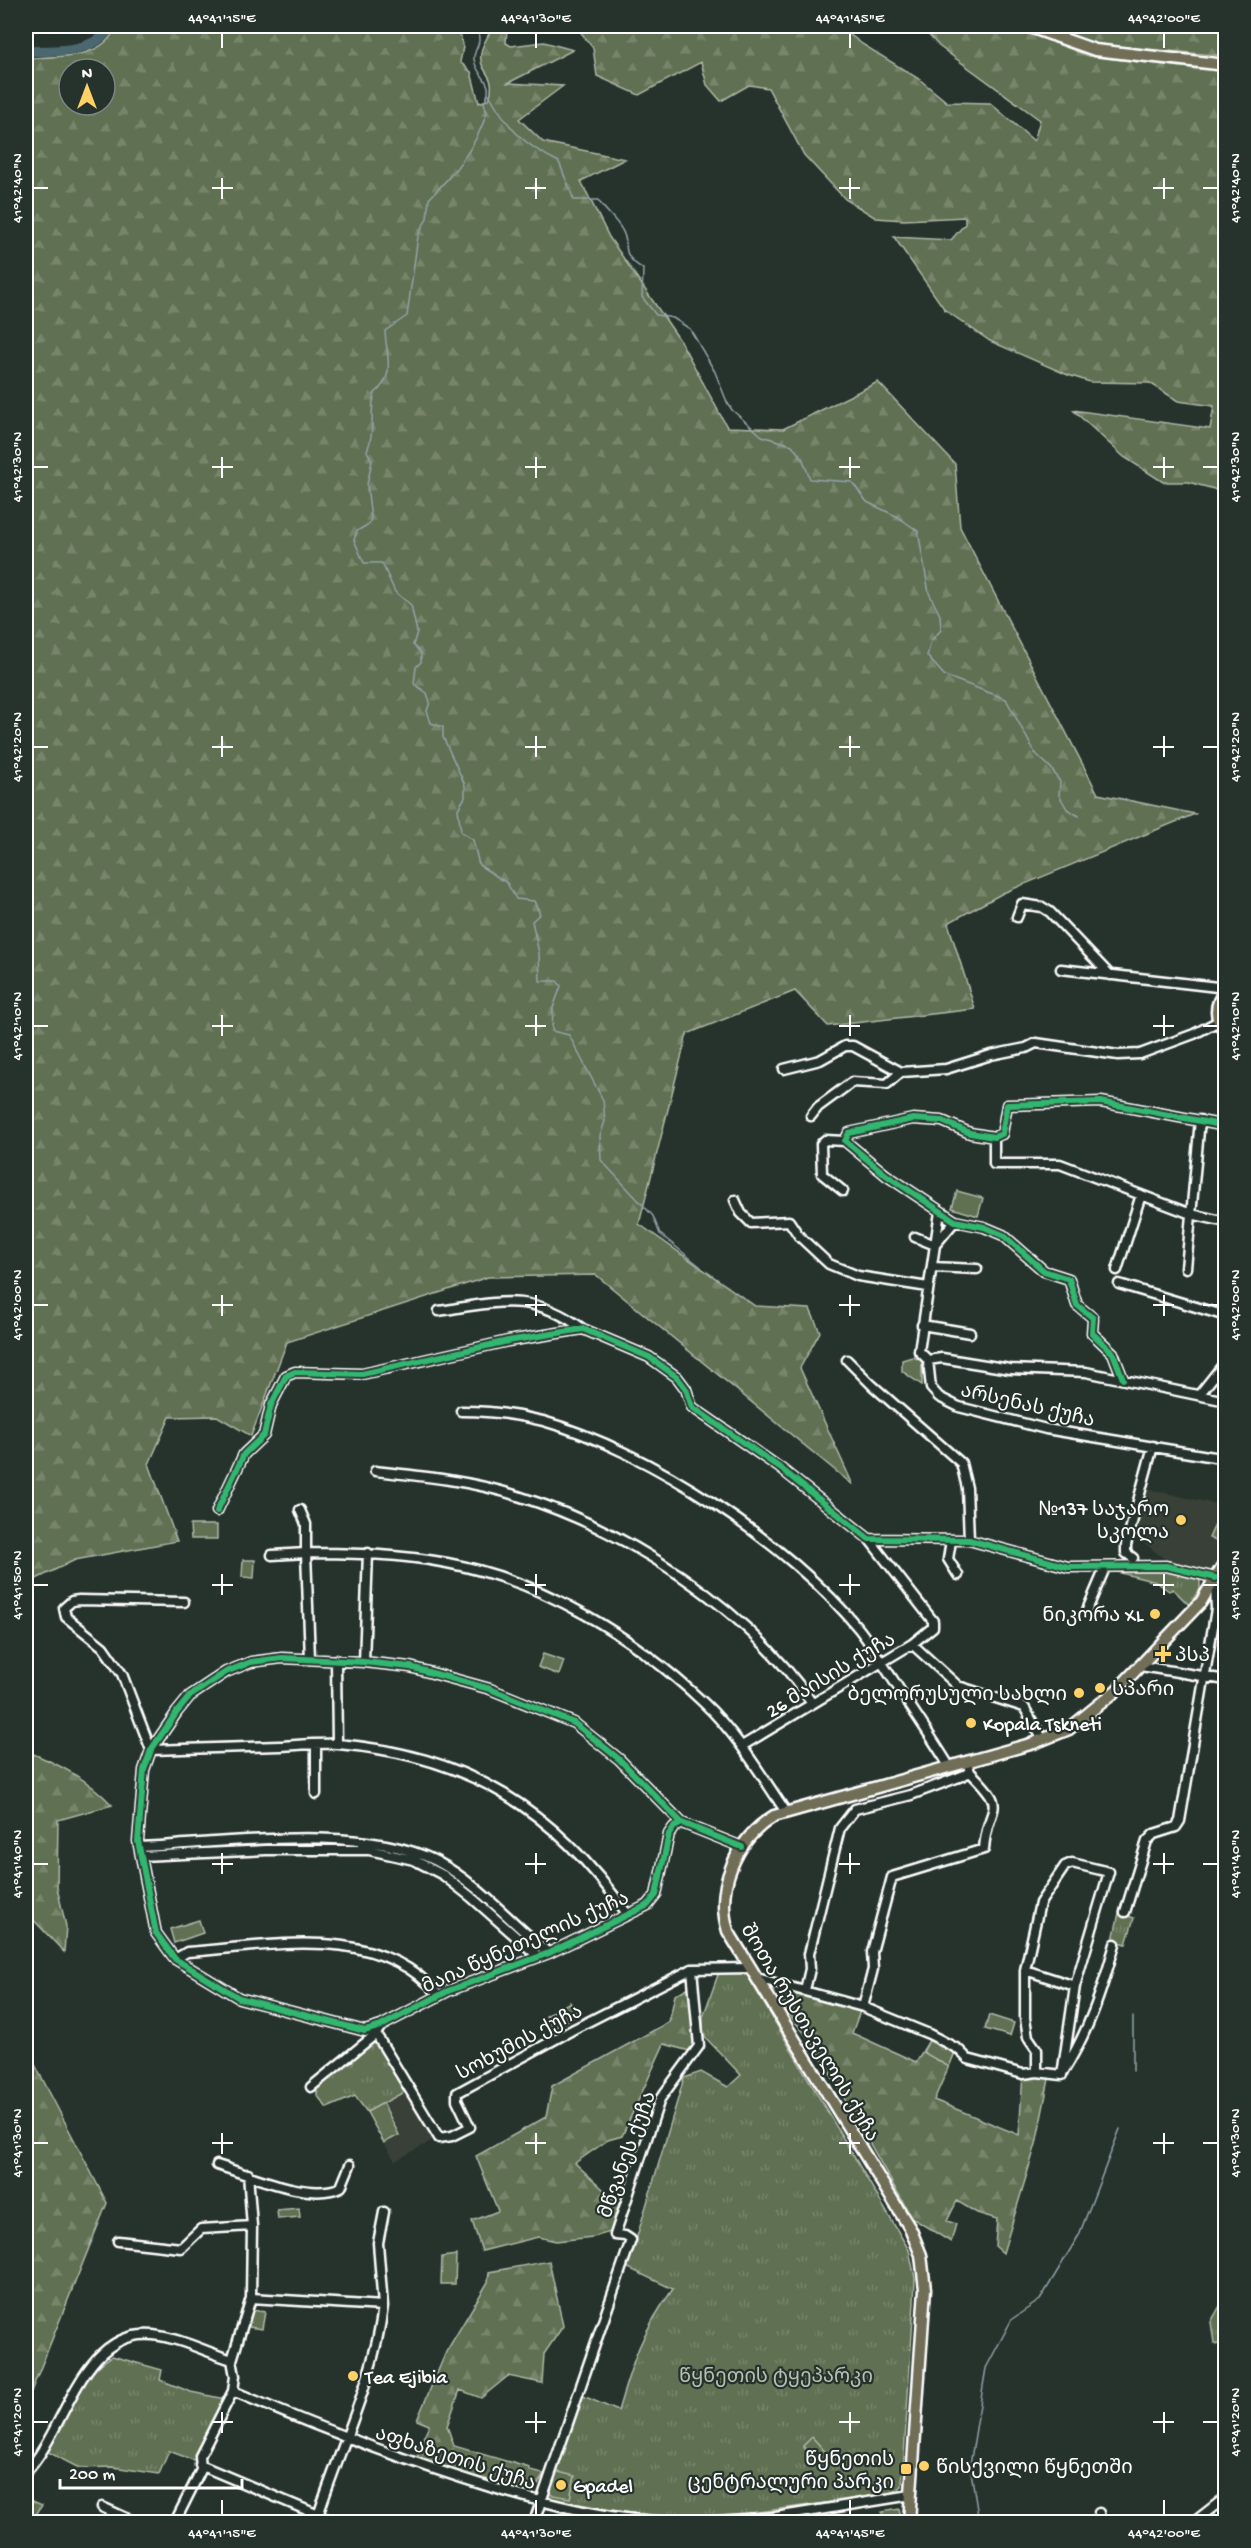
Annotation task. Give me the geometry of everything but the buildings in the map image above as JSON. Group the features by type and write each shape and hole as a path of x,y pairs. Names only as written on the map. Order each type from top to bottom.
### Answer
{"main road":[{"path":"1028,26 1095,50 1226,65"},
{"path":"1226,989 1218,1001 1218,1022 1226,1033"},
{"name":"შოთა რუსთაველის ქუჩა","path":"909,2523 925,2289 921,2255 911,2230 728,1931 722,1909 732,1863 759,1825 786,1812 949,1766 969,1767 1043,1740 1082,1721 1141,1666 1187,1618 1214,1584 1226,1560"}],"street":[{"path":"1017,917 1023,904 1046,909 1111,975"},
{"path":"1061,969 1226,989"},
{"path":"784,1069 820,1060 838,1049 853,1046 902,1072 946,1069 991,1055 1026,1048 1036,1043 1118,1055 1140,1054 1218,1022"},
{"path":"811,1116 818,1107 852,1082 887,1084 902,1072"},
{"path":"846,1141 849,1133 913,1119 942,1121 969,1133 994,1137 1002,1134 1007,1105 1101,1102 1226,1126"},
{"path":"1186,1268 1200,1120"},
{"path":"994,1137 994,1164 1060,1164 1191,1214 1226,1222"},
{"path":"843,1191 822,1174 821,1144 825,1140 846,1141 886,1174 939,1212 955,1221 984,1227 1003,1235 1044,1271 1069,1279 1077,1305 1093,1318 1092,1333 1113,1353 1123,1378"},
{"path":"1117,1270 1141,1195"},
{"path":"735,1200 741,1213 751,1223 789,1221 799,1236 829,1264 858,1276 928,1287"},
{"name":"არსენას ქუჩა","path":"939,1212 919,1351 928,1360 932,1388 939,1398 959,1407 1046,1429 1226,1459"},
{"path":"915,1237 935,1245 955,1221"},
{"path":"932,1267 977,1269"},
{"path":"1119,1284 1226,1316"},
{"path":"439,1311 496,1302 552,1308 583,1329 649,1358 677,1377 686,1389 692,1407 780,1468 869,1539 933,1621 933,1627 912,1644"},
{"path":"921,1325 970,1333"},
{"path":"217,1511 244,1454 264,1435 271,1405 286,1376 295,1372 362,1374 508,1341 583,1329"},
{"path":"928,1360 942,1358 1010,1369 1086,1372 1226,1401"},
{"path":"847,1360 872,1385 962,1463 967,1488 969,1540"},
{"path":"1199,1395 1226,1361"},
{"path":"462,1411 484,1411 543,1421 582,1435 656,1469 744,1524 793,1562 860,1629 949,1766"},
{"path":"1132,1558 1126,1553 1126,1545 1153,1446"},
{"path":"375,1471 440,1478 518,1495 572,1516 618,1539 680,1577 739,1620 795,1678 812,1702"},
{"path":"300,1510 306,1524 310,1659"},
{"path":"869,1539 969,1540 1068,1567 1166,1566 1226,1589"},
{"path":"951,1540 948,1559 958,1575"},
{"path":"272,1556 306,1553 368,1553 448,1563 494,1575 561,1601 616,1633 705,1703 742,1746 786,1812"},
{"path":"364,1662 368,1553"},
{"path":"1087,1610 1105,1568"},
{"path":"1125,1912 1147,1840 1154,1834 1176,1827 1180,1821 1206,1678 1217,1599 1214,1584"},
{"path":"151,1750 122,1674 103,1647 66,1617 64,1608 72,1601 79,1600 184,1602"},
{"name":"26 მაისის ქუჩა","path":"742,1746 912,1644 958,1686 1024,1707 1043,1740"},
{"path":"151,1750 190,1696 226,1672 251,1662 282,1658 410,1667 490,1689 574,1723 619,1759 682,1823 742,1847"},
{"path":"336,1660 337,1744"},
{"path":"1141,1666 1226,1680"},
{"path":"316,1744 316,1794"},
{"path":"151,1750 337,1744 415,1756 445,1764 470,1774 517,1802 563,1841 604,1881 628,1916"},
{"name":"მაია წყნეთელის ქუჩა","path":"151,1750 144,1770 140,1801 140,1852 156,1933 175,1959 238,1998 365,2031 381,2026 439,1995 549,1953 648,1905 656,1895 669,1834 674,1827 682,1823"},
{"path":"805,1990 810,1970 809,1954 840,1828 845,1818 855,1809 911,1795 969,1767 994,1798 995,1807 984,1849 892,1877 872,1952 873,1969 863,2007"},
{"path":"140,1852 224,1853 358,1845 373,1840 409,1849 438,1862 511,1927 539,1957"},
{"path":"224,1843 224,1853"},
{"path":"140,1852 224,1843 358,1845"},
{"path":"1037,2072 1037,2049 1028,2037 1025,2018 1025,1971 1040,1902 1065,1866 1072,1863 1092,1866 1109,1872 1075,1986 1062,2075"},
{"path":"511,1927 549,1953"},
{"path":"175,1959 187,1952 300,1944 344,1945 375,1951 399,1961 424,1978 439,1995"},
{"path":"1062,2075 1078,2049 1098,2006 1115,1944"},
{"name":"სოხუმის ქუჩა","path":"376,2034 439,2138 452,2136 470,2127 456,2100 457,2093 574,2029 692,1969 754,1973 863,2007 929,2034 958,2049 968,2059 1023,2074 1037,2072 1062,2075"},
{"name":"მწვანეს ქუჩა","path":"540,2502 631,2240 625,2235 615,2235 660,2099 699,2046 692,1969"},
{"path":"1025,1971 1075,1986"},
{"path":"311,2086 376,2034 381,2026"},
{"path":"217,2165 292,2188 327,2192 341,2187 350,2165"},
{"path":"175,2523 201,2470 200,2465 205,2446 233,2391 235,2376 232,2360 251,2298 252,2226 248,2175"},
{"path":"317,2520 347,2439 370,2367 383,2307 378,2243 384,2212"},
{"path":"118,2241 181,2248 201,2229 252,2226"},
{"path":"251,2298 383,2307"},
{"path":"26,2472 40,2457 89,2367 119,2340 128,2336 153,2335 232,2360"},
{"name":"აფხაზეთის ქუჩა","path":"233,2391 347,2439 434,2470 540,2502 618,2518 678,2523"},
{"path":"200,2465 317,2520 335,2523"},
{"path":"700,2523 776,2517 911,2495"},
{"path":"1194,2523 1226,2497"},
{"path":"534,2523 540,2502"},
{"path":"102,2507 135,2523"},
{"path":"1099,2513 1101,2523"}],"shaded area":[{"name":"№137 საჯარო სკოლა","path":"1142,1488 1225,1506 1225,1545 1213,1571 1166,1560 1133,1534"},
{"path":"406,2091 433,2140 395,2161 384,2143 399,2135 383,2103"}],"green space":[{"path":"116,26 458,26 463,47 460,62 471,72 479,103 489,99 491,90 490,79 481,60 482,50 492,26 507,26 506,43 511,46 544,42 573,50 508,83 563,86 519,119 543,142 625,159 581,181 609,237 681,342 727,427 783,429 878,382 955,464 960,527 1098,794 1195,814 1003,893 948,923 975,1009 828,1026 795,991 687,1034 639,1224 755,1306 810,1309 820,1332 800,1368 853,1485 596,1275 488,1277 287,1342 251,1436 217,1416 170,1417 149,1464 177,1541 75,1560 26,1584 26,58 78,54 101,45 110,37"},
{"path":"576,26 839,26 862,44 919,79 947,102 990,103 1034,141 1040,120 940,47 920,26 1009,26 1089,56 1225,72 1225,497 1214,489 1188,482 1163,482 1124,457 1073,410 1210,429 1214,406 1178,401 1150,383 1090,382 1068,375 990,341 945,310 894,237 951,240 965,224 965,217 904,220 876,218 845,199 804,155 768,88 749,85 721,101 707,85 701,62 639,95 597,76 593,48"},
{"path":"1047,26 1225,26 1225,56 1091,44"},
{"path":"957,1191 983,1198 978,1216 952,1208"},
{"path":"912,1357 922,1360 922,1385 902,1371 902,1360"},
{"path":"1219,1516 1225,1519 1225,1530 1220,1543 1209,1538"},
{"path":"190,1525 217,1525 217,1539 191,1539"},
{"path":"243,1560 255,1560 254,1578 242,1577"},
{"path":"1114,1569 1165,1569 1200,1578 1200,1589 1189,1605 1173,1589 1169,1591 1156,1582 1113,1571"},
{"path":"543,1654 564,1661 559,1675 538,1667"},
{"path":"26,1751 72,1773 93,1787 112,1805 58,1820 57,1888 66,1926 64,1952 26,1912"},
{"path":"1119,1913 1134,1918 1126,1944 1113,1940"},
{"path":"199,1920 203,1933 174,1943 170,1929"},
{"name":"წყნეთის ტყეპარკი","path":"719,1972 746,1973 909,2250 915,2278 902,2486 894,2492 861,2498 722,2517 639,2515 546,2498 581,2395 618,2411 645,2333 673,2289 624,2266 636,2240 684,2078 701,2072 728,2087 741,2075 703,2035 703,2017"},
{"path":"784,1985 860,2011 852,2033 916,2062 930,2039 955,2052 934,2100 1019,2135 1023,2074 1050,2074 1036,2144 1003,2253 995,2246 997,2219 977,2213 957,2201 947,2221 956,2224 951,2242 912,2218 814,2045 779,2002"},
{"path":"689,1987 697,2043 693,2052 664,2044 622,2136 608,2140 575,2163 619,2204 614,2231 593,2237 556,2241 538,2237 482,2251 472,2221 498,2211 476,2156 546,2117 552,2086 669,2022 675,1995"},
{"path":"570,2002 577,2015 553,2029 546,2016"},
{"path":"989,2015 1014,2023 1010,2036 985,2029"},
{"path":"930,2039 955,2052 949,2067 923,2052"},
{"path":"376,2040 406,2091 367,2112 355,2096 327,2108 317,2095 317,2085"},
{"path":"31,2057 107,2203 26,2404 26,2059"},
{"path":"383,2103 399,2135 384,2143 367,2112"},
{"path":"299,2208 300,2217 278,2219 277,2210"},
{"path":"456,2255 455,2284 441,2284 442,2257"},
{"path":"549,2261 563,2326 544,2354 542,2383 508,2376 481,2398 460,2390 447,2426 454,2446 544,2474 538,2484 526,2494 419,2462 417,2451 429,2425 417,2420 446,2352 488,2282 489,2272"},
{"path":"1225,2297 1225,2347 1214,2343 1211,2322"},
{"path":"251,2310 265,2312 262,2329 249,2327"},
{"path":"112,2356 162,2370 160,2380 191,2392 225,2399 196,2461 169,2451 159,2474 113,2467 79,2468 48,2452 82,2386 101,2364"},
{"path":"812,2437 829,2456 819,2465 803,2446"},
{"name":"Gpadel","path":"554,2471 575,2476 570,2498 547,2494"},
{"path":"26,2498 42,2505 34,2518 26,2522"},
{"path":"899,2509 901,2519 883,2522 882,2512"}],"waterway":[{"path":"26,51 73,49 84,46 95,42 110,26"},
{"path":"478,26 479,42 474,59 478,71 487,84 484,103 487,112 477,137 463,159 429,199 427,218 418,236 407,316 385,331 388,372 386,380 374,394 371,437 367,451 372,461 367,485 371,519 369,524 357,531 354,540 364,563 382,563 395,592 411,605 417,632 413,645 421,653 421,662 416,667 414,684 427,693 430,702 427,711 431,723 443,727 443,737 465,785 465,797 458,809 461,832 473,840 479,865 507,883 516,899 534,901 540,914 532,921 539,953 540,981 557,981 561,986 553,1008 552,1031 569,1035 603,1100 605,1121 600,1136 601,1160 653,1216 660,1234 701,1267"},
{"path":"489,94 517,134 535,149 559,162 574,200 598,200 617,222 625,236 630,258 643,269 642,297 656,315 673,318 690,329 715,372 732,410 762,436 792,445 803,460 810,479 852,482 867,502 898,517 918,531 929,593 940,615 941,630 931,641 927,656 945,676 1006,699 1035,753 1051,768 1060,782 1059,795 1067,809 1079,816"},
{"path":"1133,2017 1133,2071"},
{"path":"979,2522 970,2465 986,2368 1012,2319 1040,2300 1079,2235 1120,2129"}],"cycle path":[{"path":"1123,1379 1113,1353 1092,1333 1093,1318 1077,1305 1069,1279 1044,1271 1003,1235 984,1227 955,1221 886,1175 845,1141 849,1133 913,1119 942,1121 970,1133 994,1137 1002,1134 1007,1105 1101,1102 1226,1126"},
{"path":"217,1511 244,1454 264,1435 271,1405 286,1376 295,1372 362,1374 508,1341 583,1329 649,1357 677,1377 686,1389 692,1407 780,1468 869,1539 969,1540 1068,1567 1166,1566 1216,1578"},
{"path":"682,1823 674,1827 669,1834 656,1895 648,1905 549,1953 448,1991 381,2026 365,2031 239,1998 175,1959 156,1933 138,1841 144,1770 151,1750 177,1712 190,1696 226,1672 251,1662 282,1658 410,1667 490,1689 574,1723 619,1759 682,1823 742,1847"}],"place":[{"name":"№137 საჯარო სკოლა","path":"1181,1520"},
{"name":"ნიკორა XL","path":"1155,1614"},
{"name":"პსპ","path":"1163,1654"},
{"name":"სპარი","path":"1100,1688"},
{"name":"ბელორუსული სახლი","path":"1079,1693"},
{"name":"Kopala Tskneti","path":"971,1723"},
{"name":"Tea Ejibia","path":"353,2376"},
{"name":"წისქვილი წყნეთში","path":"924,2466"},
{"name":"წყნეთის ცენტრალური პარკი","path":"906,2469"},
{"name":"Gpadel","path":"561,2485"}]}
